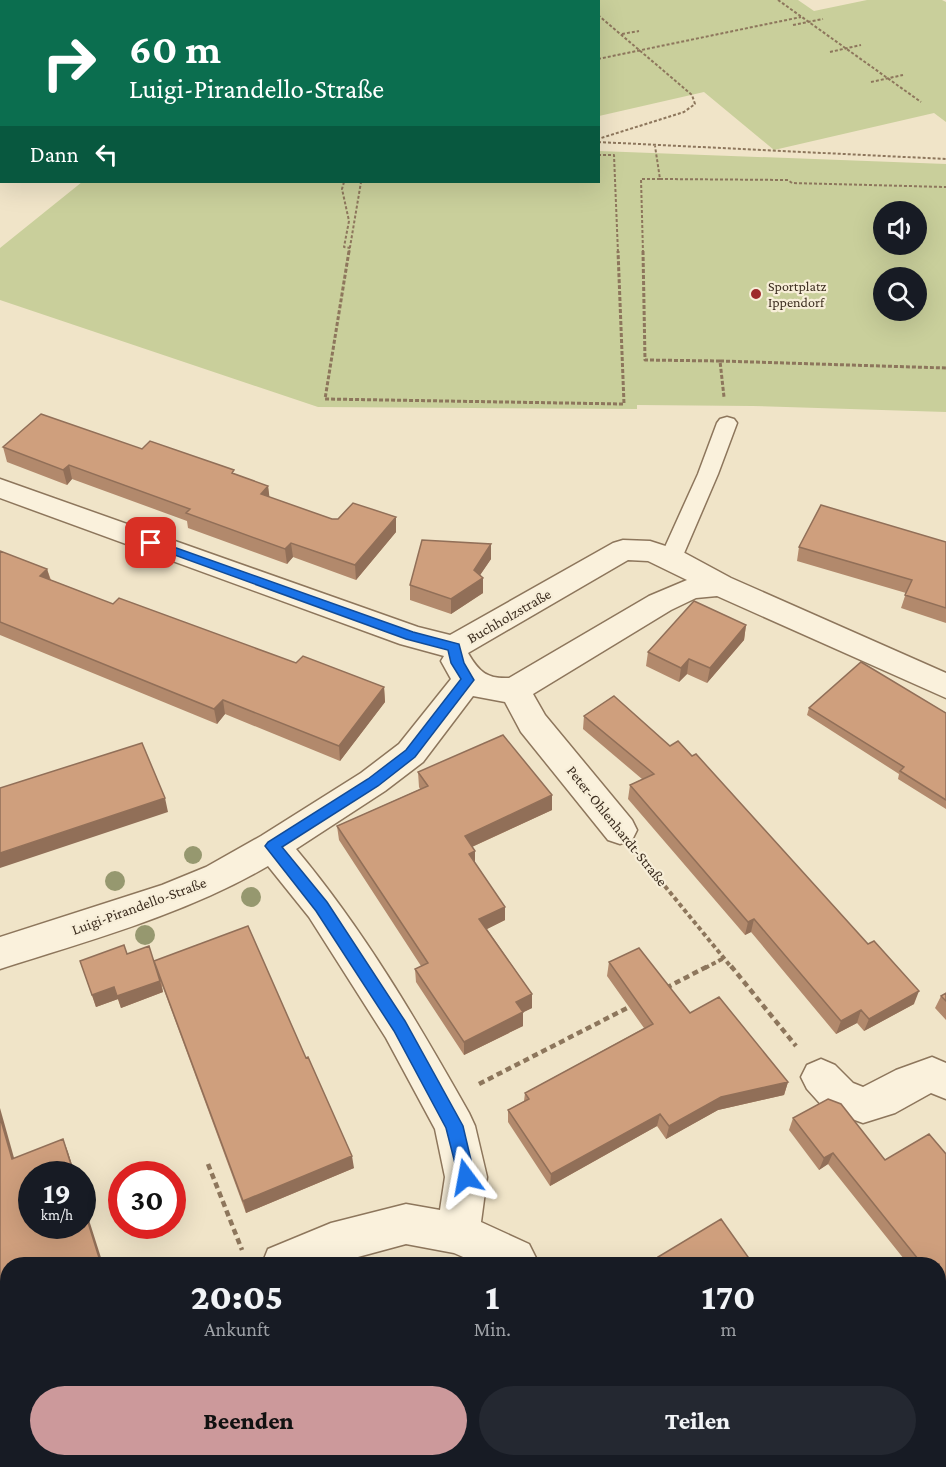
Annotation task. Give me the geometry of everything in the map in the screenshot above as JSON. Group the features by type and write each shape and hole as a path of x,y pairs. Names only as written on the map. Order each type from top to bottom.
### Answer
{"street":[{"path":"0,488 411,636 454,647"},
{"name":"Buchholzstraße","path":"468,680 457,663 454,647 623,550 650,551 671,558 720,585 946,686"},
{"path":"468,680 489,691 515,690 660,603 690,589 720,585"},
{"name":"Luigi-Pirandello-Straße","path":"0,953 175,895 219,877 273,846 373,782 411,753 468,680"},
{"name":"Peter-Ohlenhardt-Straße","path":"515,690 533,723 620,830"},
{"path":"273,846 328,916 400,1026 454,1126 466,1177 458,1233"},
{"path":"821,1077 839,1096 863,1105 881,1100 910,1083 932,1076 946,1081"},
{"path":"300,1257 331,1244 406,1224 458,1233 508,1257"}],"lane":[{"path":"671,558 728,423"}],"path":[{"path":"778,0 921,102"},
{"path":"600,17 692,95 695,104 684,112 600,140"},
{"path":"600,59 801,17"},
{"path":"793,25 823,19"},
{"path":"622,34 639,31"},
{"path":"830,52 861,45"},
{"path":"871,82 903,75"},
{"path":"600,141 656,146 946,159"},
{"path":"656,146 660,179"},
{"path":"361,183 325,399 624,404 614,155 600,155"},
{"path":"946,188 792,183 788,180 641,179 645,360 946,368"},
{"path":"344,183 342,189 349,220 344,247 351,248"},
{"path":"720,361 728,423"},
{"name":"Peter-Ohlenhardt-Straße","path":"620,830 821,1077"},
{"path":"662,990 724,958"},
{"path":"442,1103 641,1001"},
{"path":"208,1164 244,1254"}],"green space":[{"path":"600,0 798,0 814,11 867,0 942,0 946,2 946,122 934,113 774,150 704,92 600,116"},
{"path":"600,151 946,164 946,412 637,405 637,409 318,407 0,300 0,248 81,183 600,183"}],"building":[{"path":"41,414 142,449 150,441 234,470 232,473 268,486 261,494 332,519 338,519 353,503 396,517 355,565 291,543 285,549 186,513 190,509 69,465 63,470 3,447"},
{"path":"821,505 946,542 946,608 905,595 912,580 799,547"},
{"path":"422,540 491,544 474,570 483,578 451,599 410,585"},
{"path":"0,551 47,569 40,576 113,604 119,598 296,663 303,656 384,687 339,746 223,700 214,709 0,622"},
{"path":"694,601 746,625 710,668 689,659 681,668 648,652"},
{"path":"861,662 946,713 946,800 900,771 904,767 809,708"},
{"path":"614,696 670,746 678,741 692,756 696,754 868,944 874,941 919,991 869,1019 861,1010 841,1021 754,919 748,922 630,785 654,774 584,716"},
{"path":"503,735 552,795 465,836 475,851 469,854 505,907 479,919 532,994 516,1002 523,1012 464,1042 415,969 428,963 337,826 428,786 418,772"},
{"path":"142,743 165,798 0,853 0,788"},
{"path":"248,926 352,1156 243,1201 154,961"},
{"path":"124,945 127,954 149,946 160,981 117,996 114,987 92,995 80,961"},
{"path":"639,948 690,1013 719,997 788,1082 721,1097 669,1126 660,1114 551,1174 508,1110 529,1099 525,1093 653,1024 609,962"},
{"path":"828,1099 841,1104 885,1160 929,1134 946,1154 946,1257 916,1257 833,1153 824,1158 793,1118"},
{"path":"0,1117 12,1159 63,1139 70,1161 18,1161 18,1239 93,1239 99,1257 0,1257"},
{"path":"721,1219 748,1257 658,1257"}],"place":[{"name":"Sportplatz Ippendorf","path":"756,294"}],"route":[{"path":"151,543 411,636 454,647 457,663 468,680 411,753 373,782 273,846 322,906 400,1026 454,1126 466,1177"}]}
